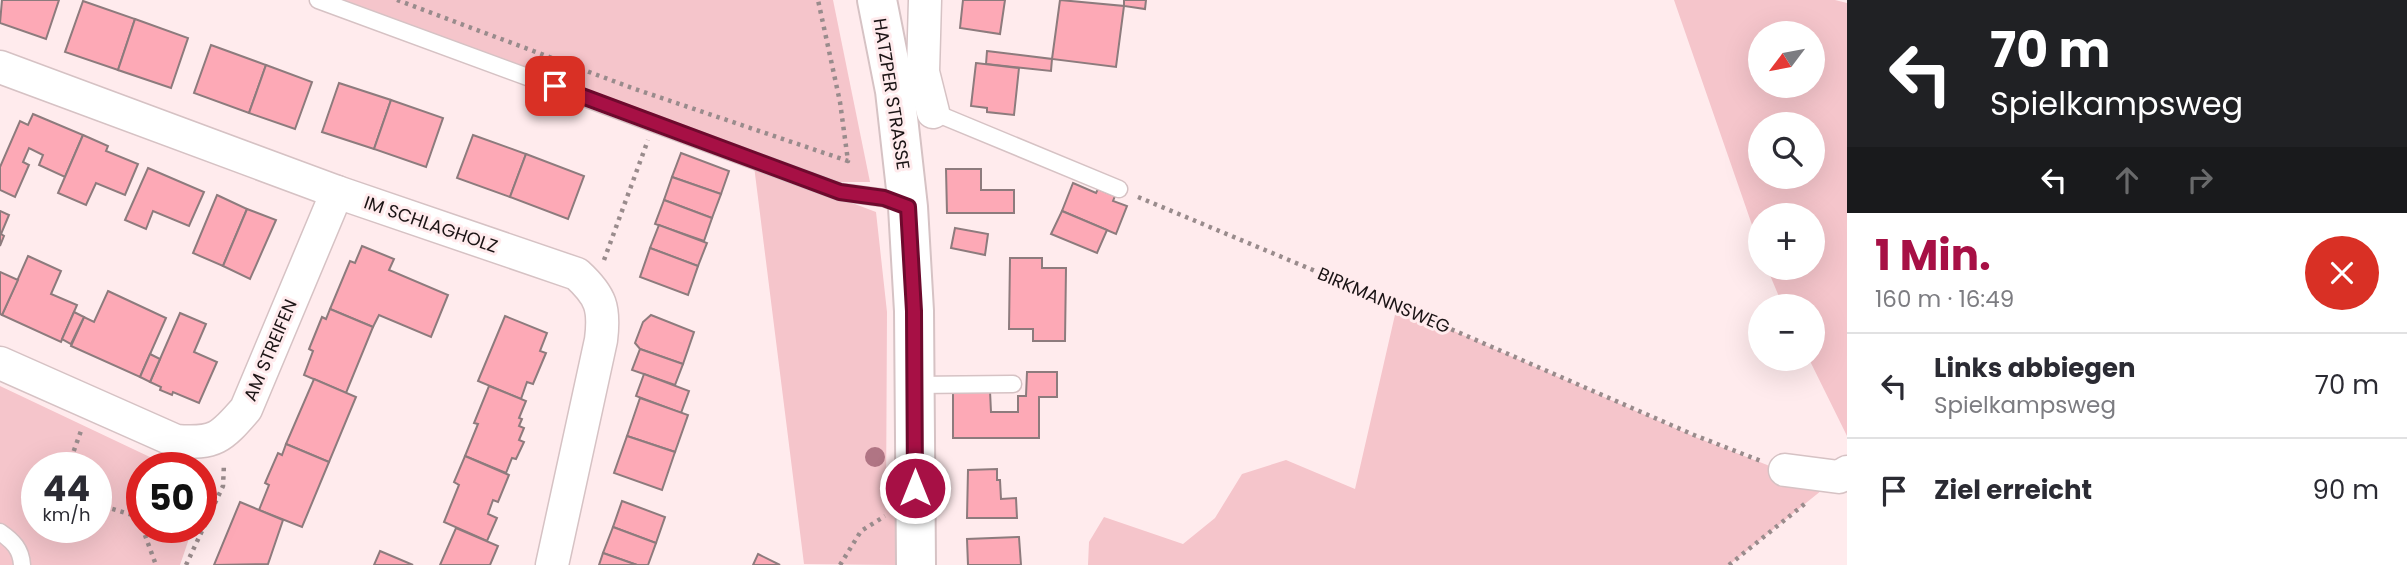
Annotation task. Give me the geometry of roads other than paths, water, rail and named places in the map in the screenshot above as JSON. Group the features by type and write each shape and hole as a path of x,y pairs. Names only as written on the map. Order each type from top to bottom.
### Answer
{"main road":[{"name":"HATZPER STRASSE","path":"877,0 895,91 908,207 914,311 915,565"}],"street":[{"path":"925,0 923,72 933,112"},
{"name":"IM SCHLAGHOLZ","path":"0,67 337,192 577,274 593,289 604,320 552,565"},
{"name":"AM STREIFEN","path":"0,363 176,442 203,443 226,432 246,409 337,192"},
{"path":"1785,470 1843,475"}],"lane":[{"path":"318,0 840,192 884,198 908,207"},
{"path":"933,112 1119,189"},
{"path":"915,385 1013,384"},
{"path":"0,532 13,542 21,554 22,565"}]}
